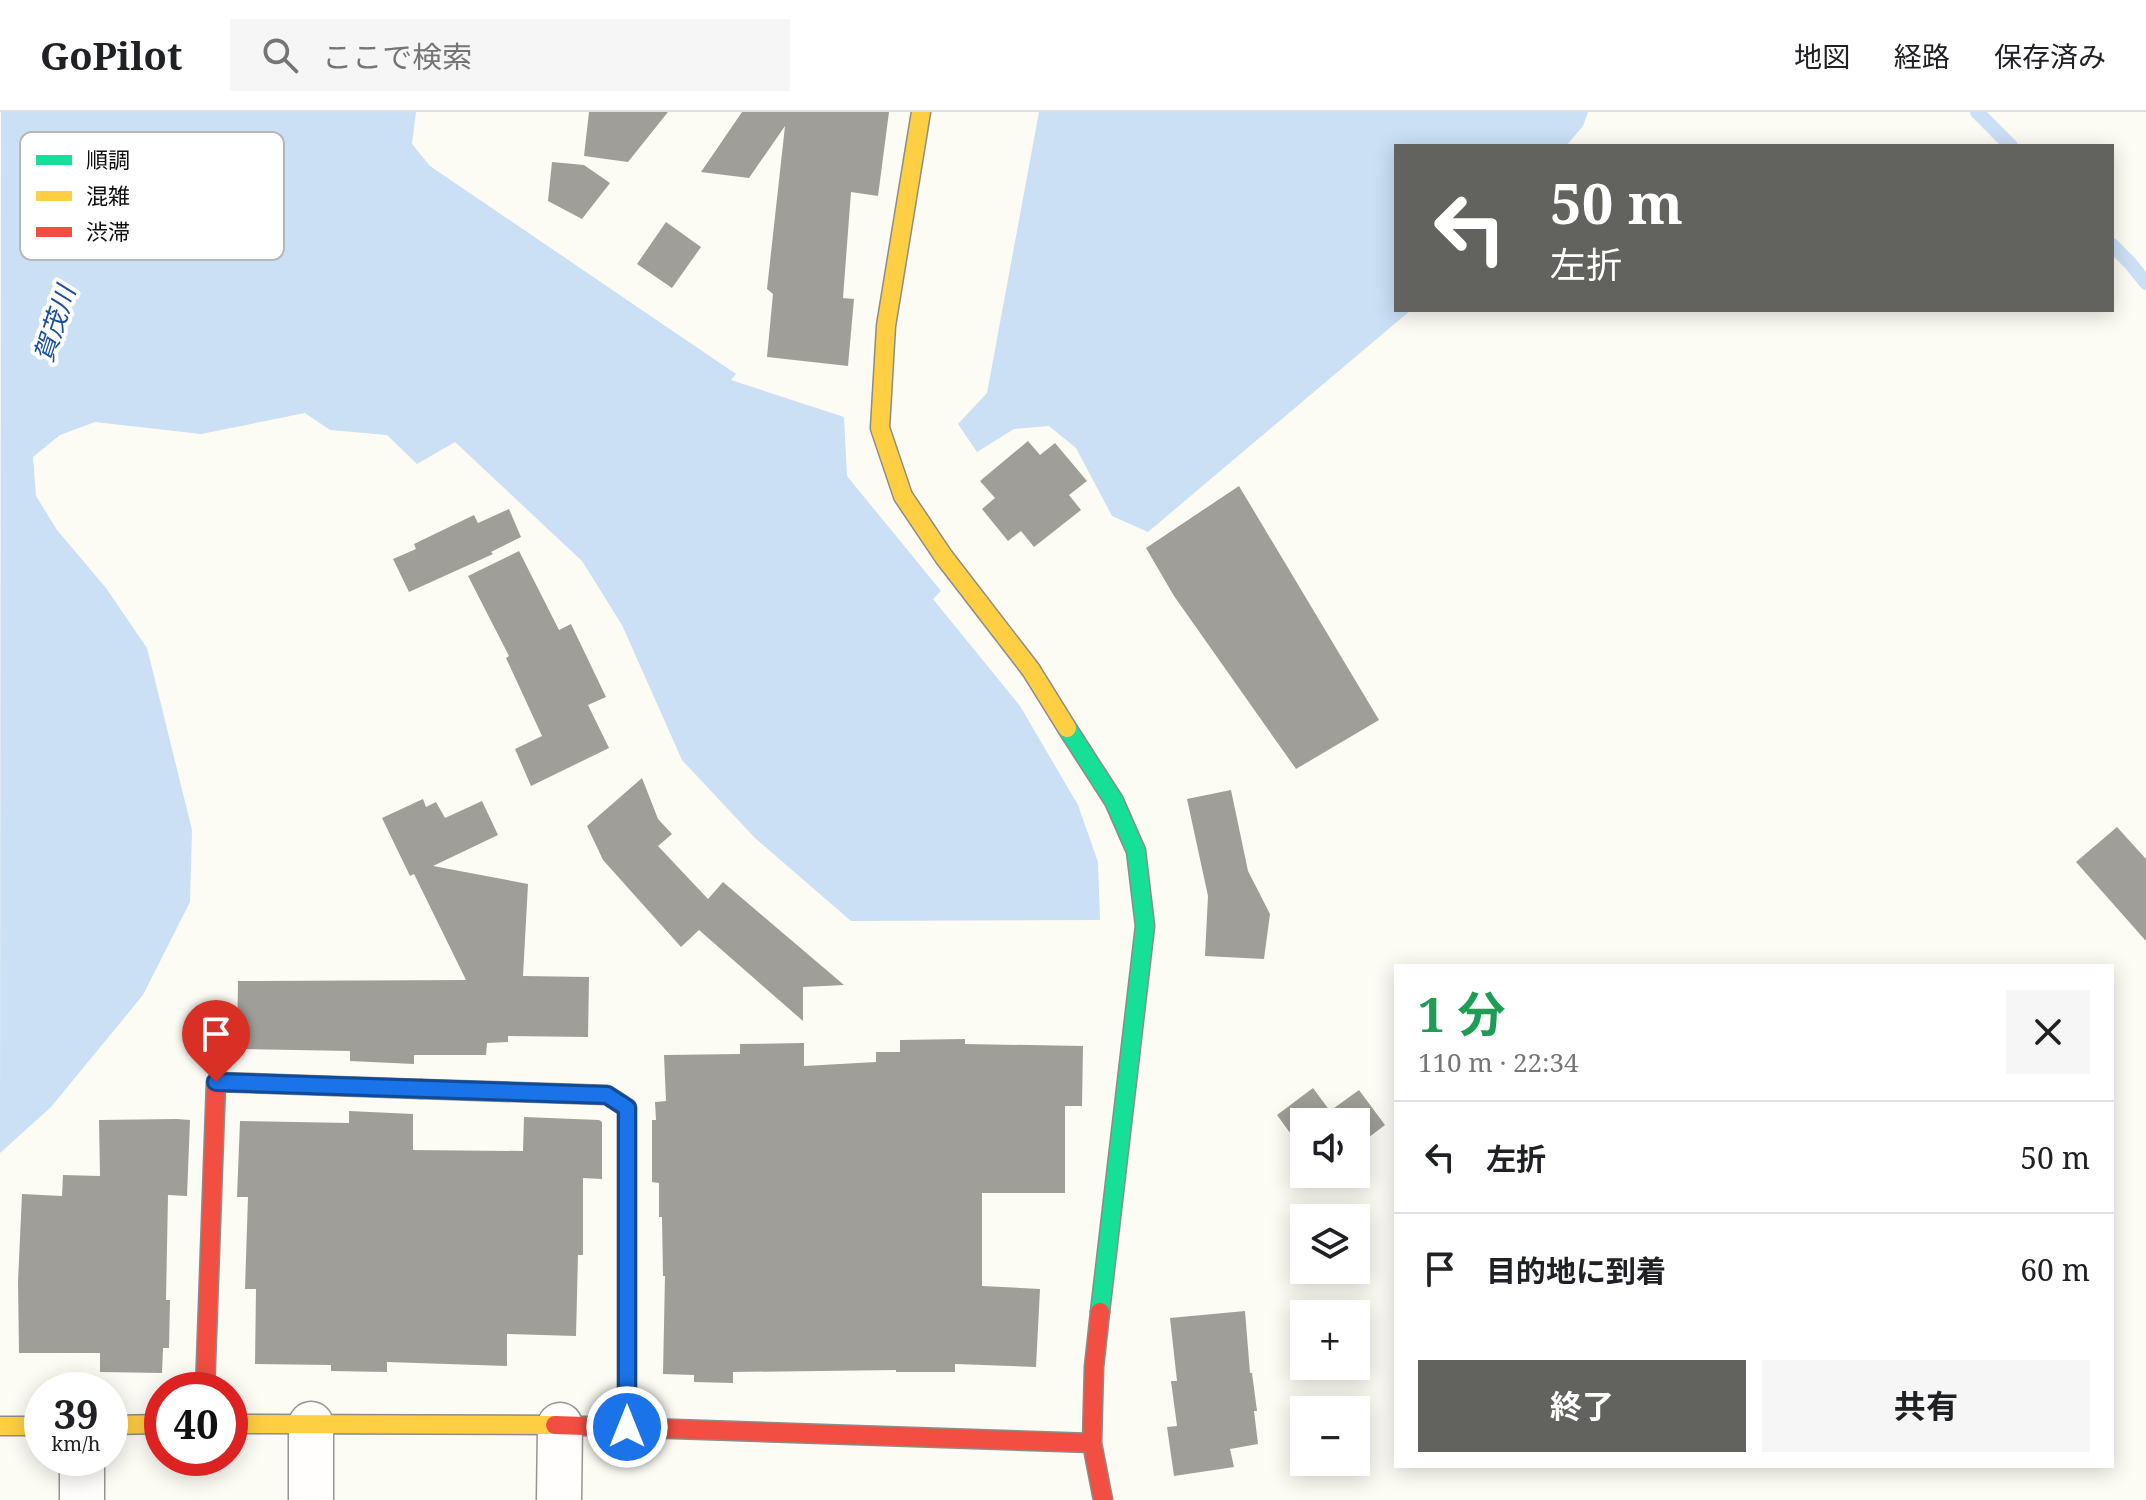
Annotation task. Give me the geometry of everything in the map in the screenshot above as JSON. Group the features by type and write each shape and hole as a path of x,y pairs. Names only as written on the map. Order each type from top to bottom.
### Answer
{"street":[{"path":"921,112 886,326 880,428 903,496 944,557 1040,683 1114,801 1136,851 1138,866 1145,926 1094,1367 1092,1443 1103,1500"},
{"path":"206,1372 216,1082 607,1095 627,1108 627,1427"},
{"path":"248,1424 560,1425 1092,1443"},
{"path":"311,1424 311,1500"},
{"path":"559,1500 560,1425"},
{"path":"0,1426 24,1426"},
{"path":"82,1476 82,1500"}],"water":[{"name":"賀茂川","path":"1,112 416,112 412,144 430,166 736,374 731,380 844,417 847,476 941,591 933,599 1020,706 1078,805 1098,862 1100,920 851,921 755,838 682,760 622,625 582,561 455,442 417,464 387,435 330,430 305,413 201,434 95,422 60,435 33,457 36,496 57,530 106,588 147,648 192,830 190,902 143,995 51,1107 0,1153"},
{"path":"1039,112 1588,112 1583,126 1568,144 1394,144 1394,312 1409,312 1148,532 1112,516 1076,448 1049,426 1014,429 977,452 958,424 987,393"}],"building":[{"path":"589,112 668,112 628,162 584,156"},
{"path":"742,112 889,112 878,196 851,192 843,298 854,299 848,366 767,357 773,294 767,289 785,126 749,178 701,172"},
{"path":"552,162 584,165 610,183 582,219 548,201"},
{"path":"666,222 701,247 672,288 637,264"},
{"path":"1028,441 1040,455 1055,443 1087,481 1069,495 1081,510 1034,547 1021,531 1008,541 982,509 995,498 980,481"},
{"path":"1239,486 1379,720 1296,769 1174,596 1146,548"},
{"path":"509,509 521,537 491,552 493,554 409,592 393,559 416,549 414,544 474,515 478,523"},
{"path":"519,551 559,630 571,624 606,697 588,705 609,748 531,786 515,749 542,736 506,658 509,656 468,576"},
{"path":"642,778 658,819 672,834 658,846 708,899 723,882 844,985 803,987 803,1021 699,930 681,947 603,860 587,826"},
{"path":"1231,790 1248,871 1270,914 1264,959 1205,956 1208,896 1187,799"},
{"path":"423,799 426,807 436,802 445,818 482,801 498,835 433,866 528,884 523,976 589,977 588,1037 508,1036 508,1042 487,1043 486,1055 414,1055 414,1064 350,1061 350,1051 237,1049 238,981 466,980 414,874 410,876 382,818"},
{"path":"2117,827 2146,859 2146,941 2076,862"},
{"path":"965,1039 965,1044 1083,1046 1082,1106 1065,1106 1065,1193 982,1193 982,1286 1040,1289 1036,1367 955,1364 955,1372 733,1372 733,1383 694,1382 694,1375 663,1374 665,1276 659,1183 652,1182 652,1120 656,1120 655,1102 666,1101 664,1055 740,1054 740,1044 804,1043 804,1066 876,1062 876,1052 900,1052 900,1040"},
{"path":"1313,1088 1328,1108 1290,1108 1290,1133 1277,1115"},
{"path":"1359,1090 1385,1125 1370,1136 1370,1108 1334,1108"},
{"path":"349,1111 413,1114 413,1150 523,1151 524,1117 602,1122 602,1179 583,1178 583,1255 578,1255 576,1336 507,1334 507,1366 387,1362 387,1372 331,1371 331,1365 255,1364 256,1289 245,1289 248,1197 237,1197 240,1121 349,1123"},
{"path":"99,1120 190,1120 187,1196 168,1195 166,1300 170,1300 169,1348 163,1348 162,1372 100,1372 100,1353 19,1353 22,1194 62,1196 63,1175 100,1176"},
{"path":"1245,1311 1258,1444 1230,1449 1234,1467 1174,1476 1167,1427 1177,1426 1171,1381 1177,1381 1170,1318"}],"waterway":[{"path":"1977,112 2009,144"},
{"path":"2114,247 2146,283"}],"traffic: fast":[{"path":"1067,728 1114,801 1136,851 1145,926 1100,1312"},
{"path":"421,1089 607,1095 627,1108 627,1427"}],"traffic: slow":[{"path":"921,112 886,326 880,428 903,496 944,557 1031,670 1067,728"},
{"path":"128,1425 144,1424"},
{"path":"248,1424 555,1425"},
{"path":"0,1426 24,1426"}],"traffic: jam":[{"path":"206,1372 216,1082 421,1089"},
{"path":"1100,1312 1094,1367 1092,1443 1103,1500"},
{"path":"555,1425 1092,1443"}],"route":[{"path":"216,1082 607,1095 627,1108 627,1427"}]}
